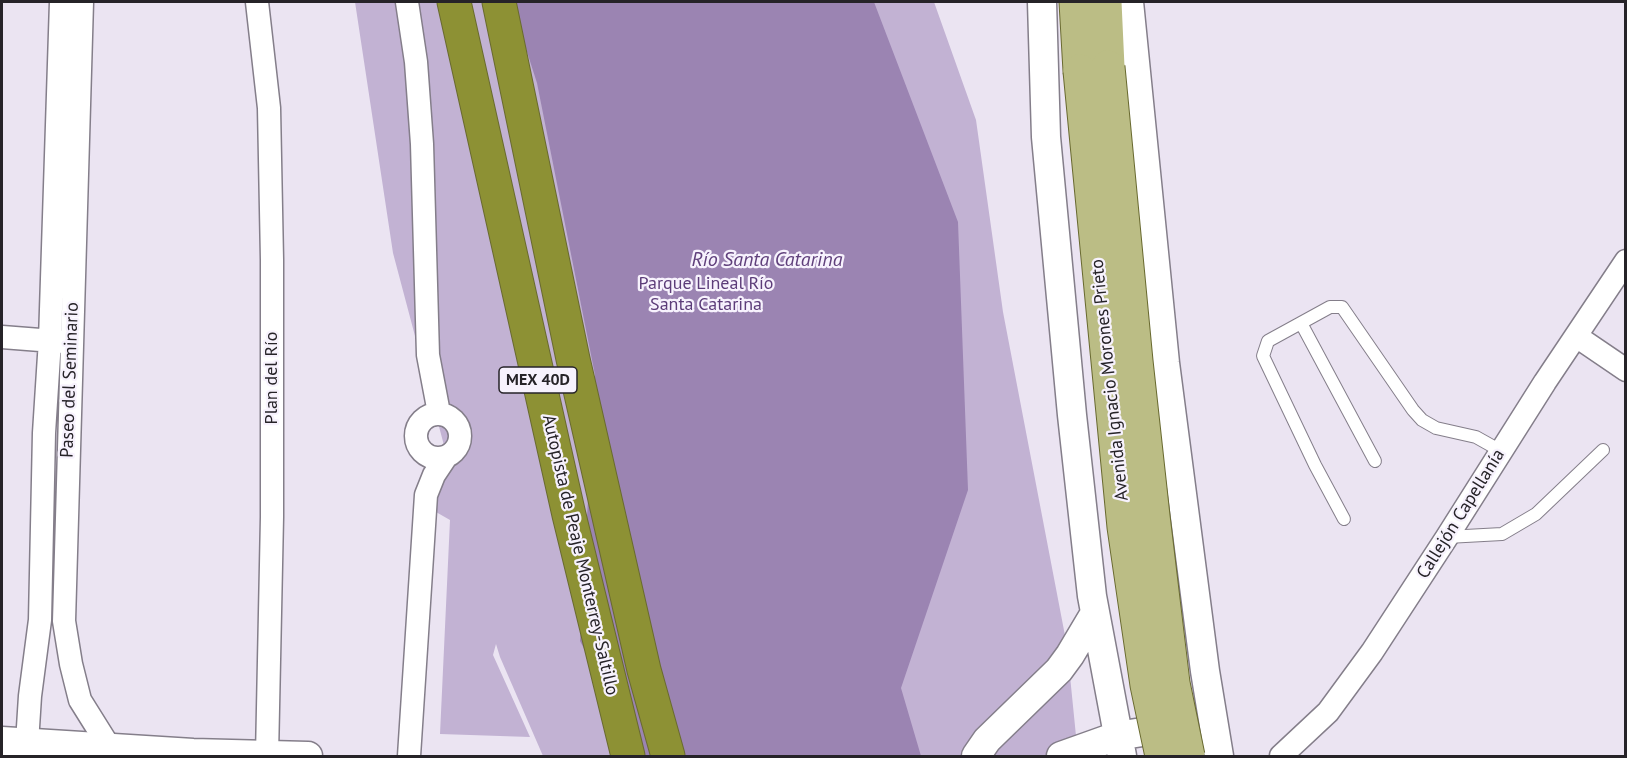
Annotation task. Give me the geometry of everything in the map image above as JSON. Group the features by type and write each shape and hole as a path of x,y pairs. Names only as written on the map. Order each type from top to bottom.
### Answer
{"highway":[{"name":"Autopista de Peaje Monterrey-Saltillo","path":"454,2 566,504 628,756"},
{"name":"Autopista de Peaje Monterrey-Saltillo","path":"499,2 576,370 644,670 668,756"}],"main road":[{"name":"Avenida Ignacio Morones Prieto","path":"1076,2 1094,69 1134,338 1173,682 1213,754"},
{"name":"Avenida Ignacio Morones Prieto","path":"1105,2 1094,69 1124,527 1147,685 1162,756"}],"street":[{"name":"Paseo del Seminario","path":"61,2 64,621 80,700 110,748"},
{"name":"Paseo del Seminario","path":"14,742 30,696 40,620 44,433 61,341 82,2"},
{"name":"Plan del Río","path":"257,2 269,108 272,261 272,517 267,756"},
{"path":"407,2 416,62 422,144 428,355 439,413"},
{"path":"1042,2 1046,137 1072,415 1093,604 1120,746"},
{"path":"1129,2 1163,352 1205,670 1213,754"},
{"name":"Callejón Capellanía","path":"1281,756 1328,712 1372,652 1575,336 1626,261"},
{"path":"1575,336 1626,370"},
{"path":"2,337 61,341"},
{"path":"409,756 426,495 434,475 459,442 460,432 456,423 449,416 439,413 429,415 421,421 416,430 419,449 427,456 446,457"},
{"path":"1093,604 1140,608 1168,597 1178,583 1190,556"},
{"path":"976,756 987,740 1059,670 1070,655 1093,604"},
{"path":"1061,756 1120,746 1155,730 1193,732 1213,754"},
{"path":"14,742 193,753 308,756"}],"lane":[{"path":"1344,519 1263,356 1268,341 1330,307 1342,307 1422,420 1436,428 1476,437 1501,451"},
{"path":"1301,323 1375,461"},
{"path":"1447,537 1502,534 1536,514 1603,450"}],"green space":[{"name":"Río Santa Catarina","path":"355,2 934,2 976,120 1003,312 1067,646 1078,756 543,756 496,644 493,655 530,737 440,734 450,520 429,508 450,468 393,253"}],"water":[{"name":"Río Santa Catarina","path":"511,2 874,2 958,222 968,490 901,688 921,756 640,756 580,641 595,375 537,83"}],"park label":[{"name":"Parque Lineal Río Santa Catarina","path":"706,294"}]}
